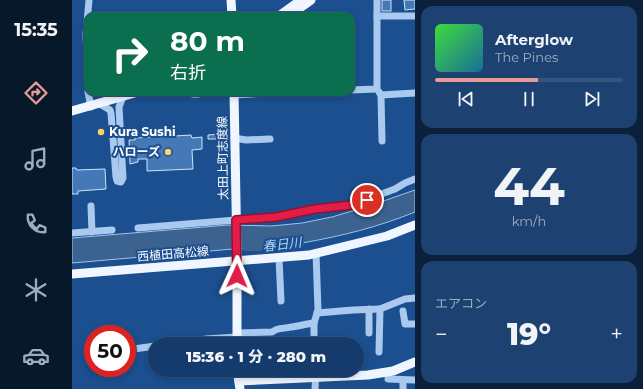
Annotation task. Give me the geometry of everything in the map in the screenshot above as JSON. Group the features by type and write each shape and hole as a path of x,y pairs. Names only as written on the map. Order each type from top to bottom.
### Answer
{"main road":[{"path":"230,0 232,12"},
{"path":"284,12 301,0"},
{"path":"294,12 311,0"},
{"path":"72,105 111,96"},
{"path":"90,100 100,104 117,96"},
{"name":"太田上町志度線","path":"234,96 237,337"},
{"path":"72,111 90,100"},
{"name":"西植田高松線","path":"72,274 237,258 279,258 316,253 387,236 415,225"},
{"path":"364,376 389,372 415,362"},
{"path":"239,385 295,377"}],"street":[{"path":"88,12 89,0"},
{"path":"377,0 379,92 382,141"},
{"path":"377,16 415,16"},
{"path":"355,90 415,93"},
{"path":"100,104 110,110 111,113 116,177 117,181 121,182 124,178 119,107 121,96"},
{"path":"234,138 246,140 270,139"},
{"path":"138,228 276,217 315,209 352,205 395,189 415,179"},
{"path":"91,206 92,232"},
{"path":"72,233 112,230"},
{"path":"314,337 314,322 317,313 316,253"},
{"path":"279,258 281,301"},
{"path":"317,313 380,309 405,299 415,298"},
{"path":"369,309 369,333"},
{"path":"379,352 380,309"},
{"path":"403,311 405,327 415,324"},
{"path":"243,337 272,332 276,328 291,327 314,322"},
{"path":"136,349 148,347"},
{"path":"389,372 388,379 415,380"},
{"path":"315,389 316,377"},
{"path":"403,380 403,389"}],"water":[{"path":"415,190 415,212 374,227 331,237 302,243 72,263 72,238 228,225 272,226 302,223 332,217"}],"building":[{"path":"382,0 391,0 391,11 382,11"},
{"path":"404,0 415,0 415,9 405,10"},
{"path":"222,134 222,139 208,139 208,135"},
{"path":"151,135 159,135 159,137 191,135 192,138 202,137 202,149 192,150 193,169 147,171 147,159 138,159 138,162 130,164 129,140 151,137"},
{"path":"72,168 76,168 77,170 105,169 106,189 78,191 78,194 72,194"}],"waterway":[{"name":"春日川","path":"246,247 300,243"}],"place":[{"name":"Kura Sushi","path":"101,132"},
{"name":"ハローズ","path":"168,152"}],"route":[{"path":"237,276 236,220 276,217 300,213 308,210 352,205 367,200"}]}
